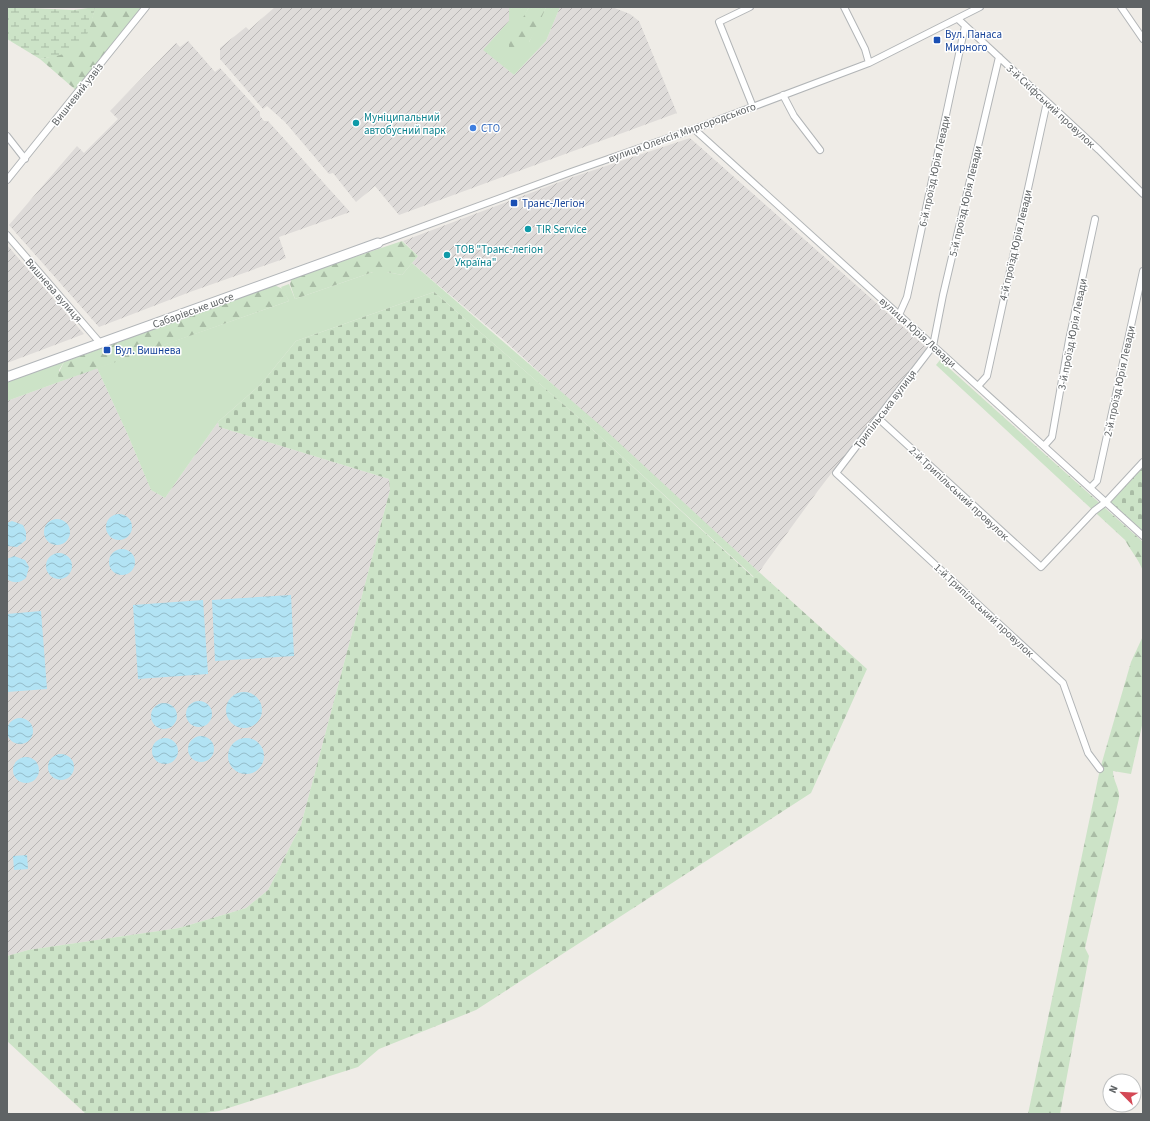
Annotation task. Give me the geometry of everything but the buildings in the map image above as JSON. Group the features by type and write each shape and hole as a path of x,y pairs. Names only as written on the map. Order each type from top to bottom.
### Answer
{"street":[{"name":"Вишневий узвіз","path":"7,180 146,7"},
{"path":"750,7 719,22 753,107"},
{"path":"844,7 865,49 869,63"},
{"name":"вулиця Олексія Миргородського","path":"378,243 571,172 694,129 869,63 980,7"},
{"path":"1121,7 1143,39"},
{"name":"3-й Скіфський провулок","path":"958,19 1099,150 1143,194"},
{"name":"6-й проїзд Юрія Левади","path":"899,315 907,297 965,26"},
{"name":"5-й проїзд Юрія Левади","path":"933,346 943,295 999,57"},
{"path":"783,95 794,116 820,150"},
{"name":"4-й проїзд Юрія Левади","path":"978,386 987,376 1047,102"},
{"name":"вулиця Юрія Левади","path":"694,129 1143,536"},
{"path":"7,136 25,159"},
{"name":"3-й проїзд Юрія Левади","path":"1044,446 1052,437 1069,340 1095,219"},
{"name":"Вишнева вулиця","path":"7,235 101,344"},
{"name":"Сабарівське шосе","path":"7,377 378,243"},
{"name":"2-й проїзд Юрія Левади","path":"1090,488 1097,481 1143,271"},
{"name":"Трипільська вулиця","path":"836,473 933,346"},
{"name":"2-й Трипільський провулок","path":"878,418 1041,568 1094,511 1106,502"},
{"path":"1106,502 1143,462"},
{"name":"1-й Трипільський провулок","path":"836,473 1063,683 1088,753 1100,769"}],"shaded area":[{"path":"275,7 509,7 509,21 484,50 514,75 546,41 560,7 612,7 630,14 639,21 677,113 399,215 375,186 356,202 333,173 329,174 285,122 267,106 263,109 220,59 220,48 246,27 249,30"},
{"path":"188,41 215,72 220,68 260,112 260,116 264,121 268,121 350,212 279,237 286,258 190,292 99,327 9,225 77,146 84,153 118,119 110,111 176,43 180,47"},
{"path":"690,138 927,348 814,496 759,572 505,341 412,263 418,256 403,241 573,177"},
{"path":"7,245 84,334 7,363"},
{"path":"97,368 151,490 165,498 218,422 219,427 389,479 390,490 301,825 268,890 246,908 179,928 28,950 7,956 7,401"}],"green space":[{"path":"7,7 74,10 95,7 89,31 80,45 64,54 40,59 7,39"},
{"path":"95,7 146,7 78,92 40,59 63,53 78,44 84,38"},
{"path":"509,7 529,7 523,19 529,42 546,7 560,7 546,41 514,75 483,50 509,21"},
{"path":"529,7 546,7 525,48 515,54 509,49 509,42"},
{"path":"402,241 418,256 402,275 387,272 373,272 295,299 290,284 292,278"},
{"path":"412,263 601,426 759,572 754,577 594,431 434,292 296,341 261,384 218,422 165,498 151,490 97,368 289,301 281,287 289,284 295,299 373,272 387,272 402,275"},
{"path":"274,285 283,289 289,301 59,382 58,374 64,362"},
{"path":"434,292 594,431 753,577 759,572 867,669 811,793 476,1010 379,1049 358,1067 219,1111 198,1114 86,1114 7,1041 7,956 28,950 179,928 246,908 268,890 301,825 390,490 389,479 219,427 218,422 261,384 296,341"},
{"path":"940,360 1143,542 1143,571 1125,540 936,365"},
{"path":"64,362 59,370 59,382 7,401 7,380"},
{"path":"1143,467 1143,531 1110,502"},
{"path":"1143,636 1143,721 1131,774 1113,771 1119,798 1085,948 1089,956 1060,1114 1028,1114 1100,769 1131,662"}],"water":[{"path":"119,514 128,518 132,527 128,536 119,540 110,536 106,527 110,518"},
{"path":"57,519 66,523 70,532 66,541 57,545 48,541 44,532 48,523"},
{"path":"12,521 23,525 26,532 26,540 17,547 7,546 7,523"},
{"path":"122,549 131,553 135,562 131,571 122,575 113,571 109,562 113,553"},
{"path":"59,553 68,557 72,566 68,575 59,579 50,575 46,566 50,557"},
{"path":"14,556 25,560 29,567 26,578 17,582 12,582 7,579 7,559"},
{"path":"291,595 294,656 215,661 212,600"},
{"path":"203,600 208,674 138,679 133,605"},
{"path":"41,611 47,689 7,692 7,614"},
{"path":"244,692 257,697 262,710 257,723 244,728 231,723 226,710 231,697"},
{"path":"199,701 208,705 212,714 208,723 199,727 190,723 186,714 190,705"},
{"path":"164,703 173,707 177,716 173,725 164,729 155,725 151,716 155,707"},
{"path":"20,718 29,722 33,731 29,740 20,744 11,740 7,731 11,722"},
{"path":"201,736 210,740 214,749 210,758 201,762 192,758 188,749 192,740"},
{"path":"165,738 174,742 178,751 174,760 165,764 156,760 152,751 156,742"},
{"path":"246,738 259,743 264,756 259,769 246,774 233,769 228,756 233,743"},
{"path":"61,754 70,758 74,767 70,776 61,780 52,776 48,767 52,758"},
{"path":"26,757 35,761 39,770 35,779 26,783 17,779 13,770 17,761"},
{"path":"27,855 28,869 14,870 13,856"}],"place":[{"name":"Вул. Панаса Мирного","path":"937,40"},
{"name":"Муніципальний автобусний парк","path":"356,123"},
{"name":"СТО","path":"473,128"},
{"name":"Транс-Легіон","path":"514,203"},
{"name":"TIR Service","path":"528,229"},
{"name":"ТОВ \"Транс-легіон Україна\"","path":"447,255"},
{"name":"Вул. Вишнева","path":"107,350"}]}
